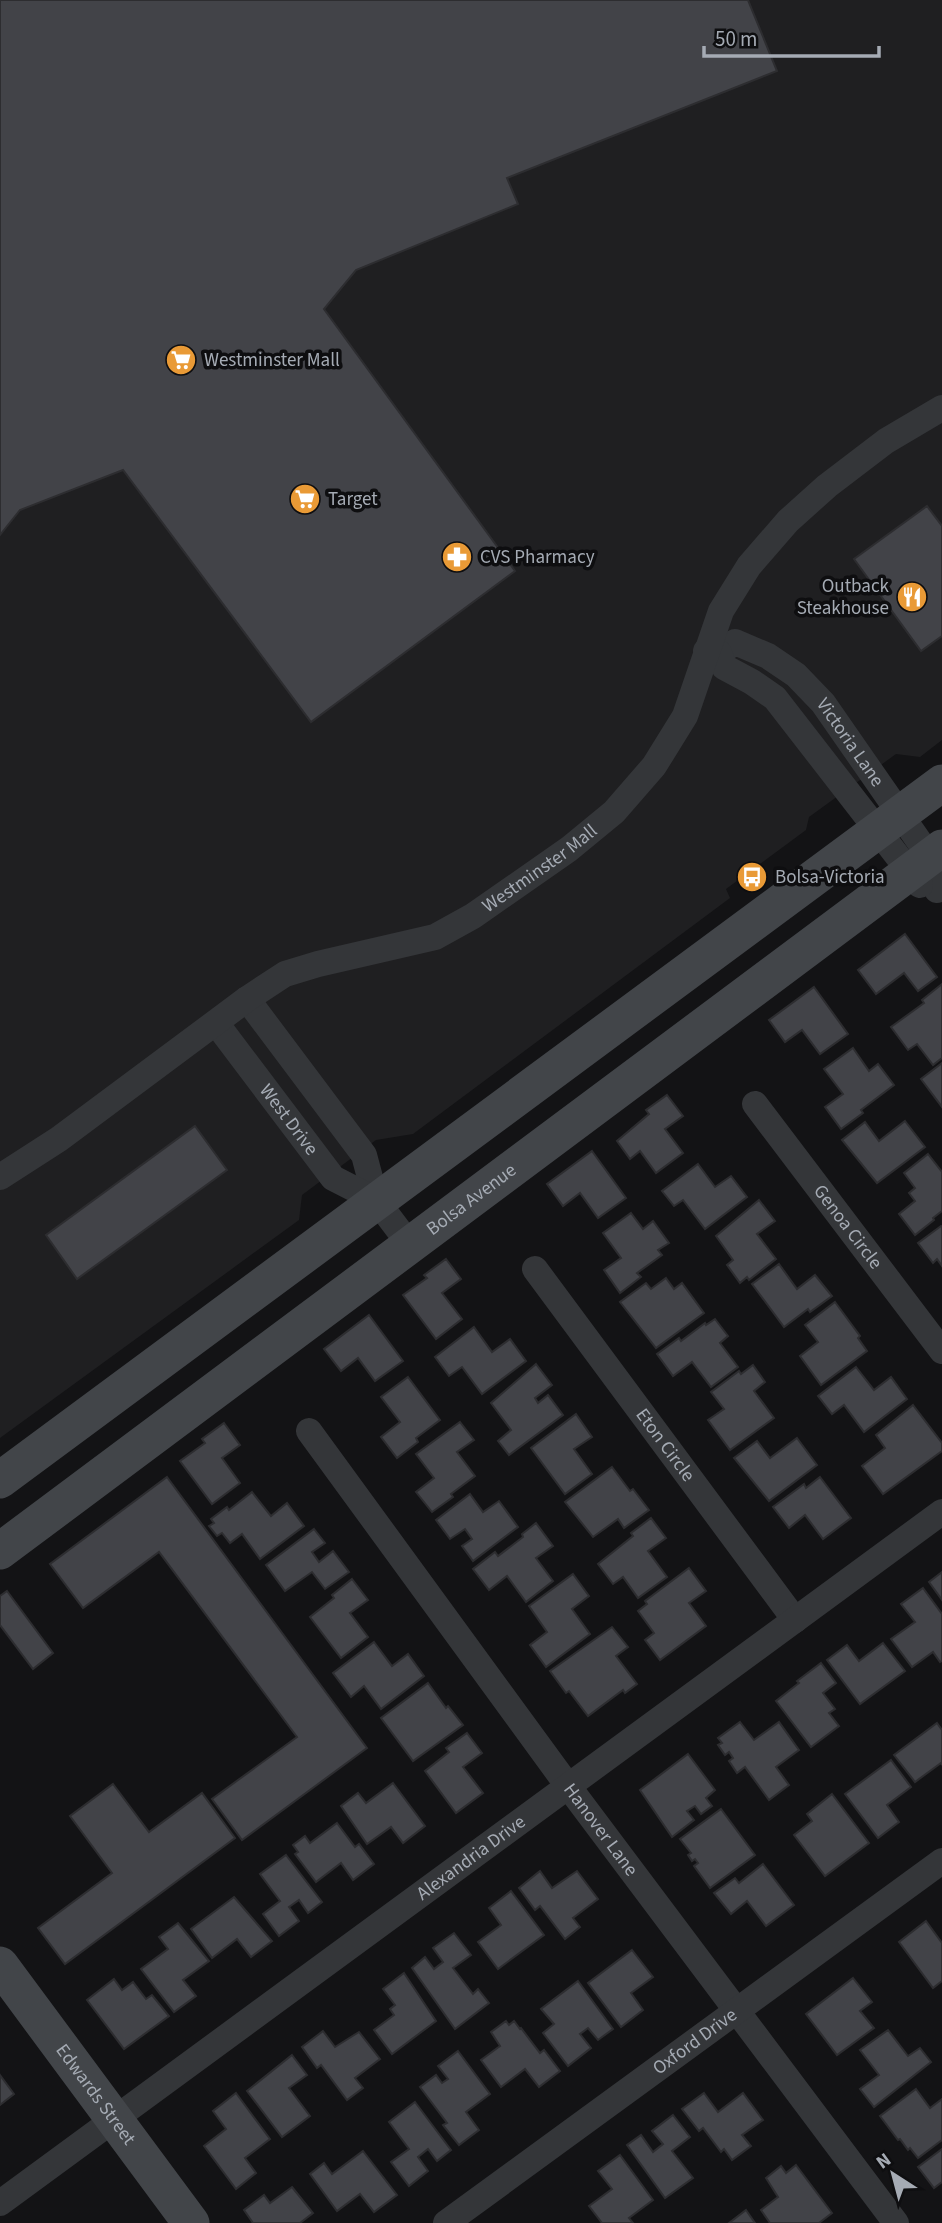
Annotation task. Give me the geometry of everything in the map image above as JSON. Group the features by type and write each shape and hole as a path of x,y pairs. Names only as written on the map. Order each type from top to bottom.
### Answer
{"main road":[{"path":"0,1480 942,783"},
{"name":"Bolsa Avenue","path":"0,1551 410,1245 932,873"},
{"name":"Edwards Street","path":"0,1965 191,2223"}],"street":[{"name":"Westminster Mall","path":"0,1177 59,1139 247,999 285,974 435,937 473,916 569,849 614,812 654,766 685,716 713,652 721,611 749,566 788,521 827,485 870,452 942,408"},
{"name":"Victoria Lane","path":"713,652 724,667 775,698 932,873"},
{"name":"West Drive","path":"247,999 365,1155 376,1200 410,1245"},
{"name":"West Drive","path":"216,1023 332,1178 376,1200"},
{"name":"Genoa Circle","path":"755,1104 942,1351"},
{"name":"Eton Circle","path":"535,1269 795,1620"},
{"name":"Hanover Lane","path":"310,1431 568,1786 896,2223"},
{"name":"Alexandria Drive","path":"0,2203 942,1512"},
{"name":"Oxford Drive","path":"446,2223 942,1860"}],"shaded area":[{"name":"Westminster Mall","path":"0,0 942,0 942,740 920,757 896,754 809,817 806,830 726,889 730,898 413,1134 376,1140 302,1195 299,1220 0,1438"}],"building":[{"name":"Westminster Mall","path":"0,0 748,0 777,71 507,178 518,204 356,270 324,309 515,571 311,722 123,470 20,510 0,535"},
{"name":"Outback Steakhouse","path":"927,506 942,526 942,636 921,651 854,559"},
{"path":"905,934 937,977 918,991 904,973 876,994 858,970"},
{"path":"942,984 942,1058 933,1065 917,1044 908,1050 891,1027 924,1003 922,1000"},
{"path":"814,987 848,1034 820,1054 802,1030 785,1042 769,1020"},
{"path":"853,1048 869,1071 878,1064 894,1085 841,1129 825,1107 843,1094 824,1069"},
{"path":"942,1063 942,1107 921,1079"},
{"path":"667,1095 683,1116 665,1129 683,1153 656,1173 640,1151 630,1159 617,1141 649,1114 646,1110"},
{"path":"905,1121 925,1147 877,1183 842,1140 865,1122 879,1141"},
{"path":"195,1126 227,1170 77,1279 46,1235"},
{"path":"592,1151 626,1198 598,1218 580,1193 563,1206 547,1184"},
{"path":"928,1154 942,1172 942,1211 915,1235 899,1214 915,1201 909,1193 915,1188 904,1173"},
{"path":"698,1164 715,1187 731,1176 747,1197 705,1229 683,1200 674,1206 662,1191"},
{"path":"759,1200 775,1221 757,1234 776,1259 749,1280 747,1277 740,1283 727,1265 733,1260 716,1236"},
{"path":"631,1213 643,1229 653,1221 669,1243 658,1250 662,1255 637,1273 641,1277 620,1293 604,1270 621,1258 603,1233"},
{"path":"941,1226 942,1266 937,1259 933,1263 918,1243"},
{"path":"446,1259 461,1279 442,1293 462,1319 436,1339 403,1295 427,1278 424,1275"},
{"path":"779,1264 797,1289 815,1275 832,1296 810,1312 808,1309 784,1327 752,1284"},
{"path":"666,1278 674,1289 682,1283 704,1313 656,1348 620,1302 646,1283 651,1289"},
{"path":"835,1302 860,1336 858,1338 867,1351 821,1385 800,1356 818,1342 805,1325"},
{"path":"369,1315 403,1361 375,1381 358,1358 341,1371 324,1349"},
{"path":"715,1319 728,1336 720,1343 738,1367 711,1387 692,1362 673,1376 657,1354 679,1338 681,1341"},
{"path":"474,1327 492,1352 510,1339 526,1361 482,1394 462,1367 449,1376 435,1357"},
{"path":"536,1364 552,1385 535,1398 538,1403 548,1395 563,1415 509,1455 498,1441 511,1430 491,1403"},
{"path":"753,1365 765,1382 754,1391 774,1418 730,1450 708,1420 724,1409 711,1392 739,1371 741,1374"},
{"path":"856,1367 874,1390 891,1377 907,1399 864,1432 844,1405 832,1414 818,1396"},
{"path":"408,1377 440,1420 416,1438 418,1442 397,1458 381,1437 400,1422 381,1397"},
{"path":"913,1405 942,1443 942,1451 883,1494 862,1466 885,1448 876,1435"},
{"path":"576,1414 592,1437 574,1449 592,1474 565,1494 531,1448"},
{"path":"460,1422 474,1440 457,1452 475,1476 432,1512 416,1492 434,1478 416,1454"},
{"path":"224,1423 240,1445 222,1458 240,1483 212,1504 180,1461 205,1443 202,1439"},
{"path":"797,1438 817,1465 769,1501 734,1458 757,1441 770,1458"},
{"path":"612,1467 649,1510 624,1528 618,1519 593,1537 565,1502"},
{"path":"167,1477 367,1748 242,1840 212,1799 297,1737 159,1552 83,1608 50,1564"},
{"path":"820,1477 851,1518 823,1539 805,1515 789,1528 773,1507 804,1484 806,1488"},
{"path":"252,1492 271,1516 287,1503 304,1526 260,1559 242,1534 230,1543 222,1533 217,1536 209,1526 214,1523 211,1519 227,1507 229,1510"},
{"path":"470,1494 483,1512 499,1501 518,1527 473,1561 462,1546 472,1539 465,1529 450,1539 436,1520"},
{"path":"651,1518 666,1538 648,1551 667,1577 638,1598 623,1577 613,1584 598,1564"},
{"path":"536,1523 553,1546 536,1558 553,1581 526,1602 507,1576 489,1590 473,1569 495,1552 498,1556"},
{"path":"314,1529 325,1543 312,1552 319,1562 333,1551 349,1572 325,1589 312,1572 285,1591 266,1565"},
{"path":"689,1568 706,1591 689,1603 706,1626 660,1660 645,1640 654,1633 638,1611 647,1604 645,1601"},
{"path":"942,1572 942,1600 929,1582"},
{"path":"573,1574 589,1596 572,1609 590,1634 546,1667 530,1645 547,1632 529,1606"},
{"path":"352,1579 368,1600 350,1613 368,1637 341,1658 310,1617"},
{"path":"923,1588 942,1614 942,1661 940,1662 933,1652 912,1667 891,1639 915,1622 901,1604"},
{"path":"7,1591 53,1653 33,1669 0,1625 0,1596"},
{"path":"612,1627 628,1647 616,1656 637,1684 625,1693 623,1690 588,1716 550,1671"},
{"path":"374,1642 392,1666 408,1654 424,1676 381,1709 364,1686 351,1697 333,1673"},
{"path":"883,1643 905,1671 860,1704 827,1660 847,1645 859,1661"},
{"path":"821,1663 836,1683 823,1693 835,1709 829,1713 839,1726 811,1747 776,1701"},
{"path":"428,1683 446,1708 448,1706 463,1725 413,1761 381,1718"},
{"path":"740,1722 754,1740 779,1722 799,1750 776,1767 789,1785 769,1800 745,1767 737,1773 729,1761 733,1758 729,1752 725,1755 718,1745 722,1743 718,1738"},
{"path":"937,1723 942,1730 942,1765 941,1763 915,1782 894,1755"},
{"path":"467,1733 482,1753 463,1767 483,1793 456,1813 425,1771 449,1752 446,1748"},
{"path":"688,1754 715,1790 706,1798 712,1806 701,1814 695,1806 687,1811 694,1820 672,1837 640,1790"},
{"path":"891,1760 911,1787 887,1805 899,1822 878,1838 845,1794"},
{"path":"393,1783 425,1826 403,1843 391,1827 367,1844 341,1806 358,1793 366,1803"},
{"path":"113,1784 149,1832 202,1793 235,1838 65,1964 38,1928 112,1873 70,1816"},
{"path":"832,1794 869,1843 825,1876 794,1835 812,1821 807,1814"},
{"path":"721,1809 755,1855 710,1888 694,1866 698,1863 695,1859 692,1861 688,1855 691,1853 680,1839"},
{"path":"337,1823 355,1847 359,1844 374,1864 353,1880 341,1863 316,1882 295,1854 298,1852 293,1845 305,1836 310,1843"},
{"path":"286,1855 322,1902 308,1913 299,1900 289,1907 299,1921 279,1936 263,1914 280,1901 260,1874"},
{"path":"763,1864 794,1905 766,1926 747,1901 731,1914 714,1893 735,1878 739,1883"},
{"path":"540,1871 552,1888 577,1871 598,1899 573,1918 580,1927 565,1939 540,1906 535,1910 519,1888"},
{"path":"511,1891 544,1935 498,1969 478,1942 501,1925 489,1908"},
{"path":"234,1897 272,1941 251,1957 237,1939 212,1958 191,1929"},
{"path":"926,1921 942,1943 942,1981 933,1988 899,1942"},
{"path":"178,1923 209,1961 183,1980 196,1996 174,2012 141,1969 168,1949 159,1937"},
{"path":"454,1933 471,1955 453,1968 473,1994 478,1989 489,2003 455,2029 412,1968 425,1957 434,1969 443,1962 433,1948"},
{"path":"632,1950 653,1977 631,1993 643,2010 621,2027 588,1983"},
{"path":"404,1973 436,2021 392,2054 374,2030 394,2015 390,2009 395,2005 383,1989"},
{"path":"853,1978 872,2002 860,2011 874,2028 837,2055 806,2014"},
{"path":"114,1979 122,1990 133,1982 146,1999 152,1995 169,2016 124,2049 87,2000"},
{"path":"578,1981 613,2029 598,2040 588,2028 580,2034 591,2048 568,2066 543,2033 554,2024 541,2009"},
{"path":"506,2021 509,2025 514,2021 540,2053 544,2050 560,2071 539,2087 525,2069 501,2087 481,2060 500,2046 491,2032"},
{"path":"888,2030 908,2056 920,2048 931,2062 874,2107 860,2089 879,2075 860,2050"},
{"path":"323,2031 335,2047 359,2032 380,2059 355,2078 363,2088 347,2100 321,2065 317,2068 302,2047"},
{"path":"458,2051 490,2094 466,2112 479,2130 459,2145 443,2125 447,2123 420,2087 436,2075 442,2083 448,2079 438,2066"},
{"path":"292,2055 307,2075 289,2088 310,2116 282,2137 247,2091"},
{"path":"0,2075 14,2094 0,2105"},
{"path":"916,2089 930,2108 942,2099 942,2140 918,2158 898,2140 880,2116"},
{"path":"236,2093 270,2139 245,2158 256,2173 236,2189 204,2146 226,2129 213,2111"},
{"path":"704,2093 718,2112 743,2093 763,2120 742,2135 751,2146 732,2160 724,2149 721,2152 703,2128 699,2131 682,2109"},
{"path":"415,2102 451,2150 437,2161 428,2149 418,2157 428,2171 409,2186 391,2162 409,2149 389,2122"},
{"path":"673,2115 690,2137 672,2151 693,2178 665,2198 627,2145 641,2135 653,2152 663,2144 652,2131"},
{"path":"942,2149 942,2182 934,2188 918,2167"},
{"path":"363,2151 397,2195 374,2212 360,2194 337,2211 310,2174 324,2163 332,2174"},
{"path":"620,2155 653,2200 629,2218 633,2223 602,2223 589,2206 612,2189 598,2171"},
{"path":"796,2165 832,2213 819,2223 770,2223 761,2210 778,2197 766,2178 781,2166 786,2173"},
{"path":"292,2187 313,2213 300,2223 253,2223 244,2210 264,2195 270,2203"},
{"path":"746,2210 755,2223 729,2223"}],"place":[{"name":"Westminster Mall","path":"181,360"},
{"name":"Target","path":"305,499"},
{"name":"CVS Pharmacy","path":"457,557"},
{"name":"Outback Steakhouse","path":"912,597"},
{"name":"Bolsa-Victoria","path":"752,877"}]}
